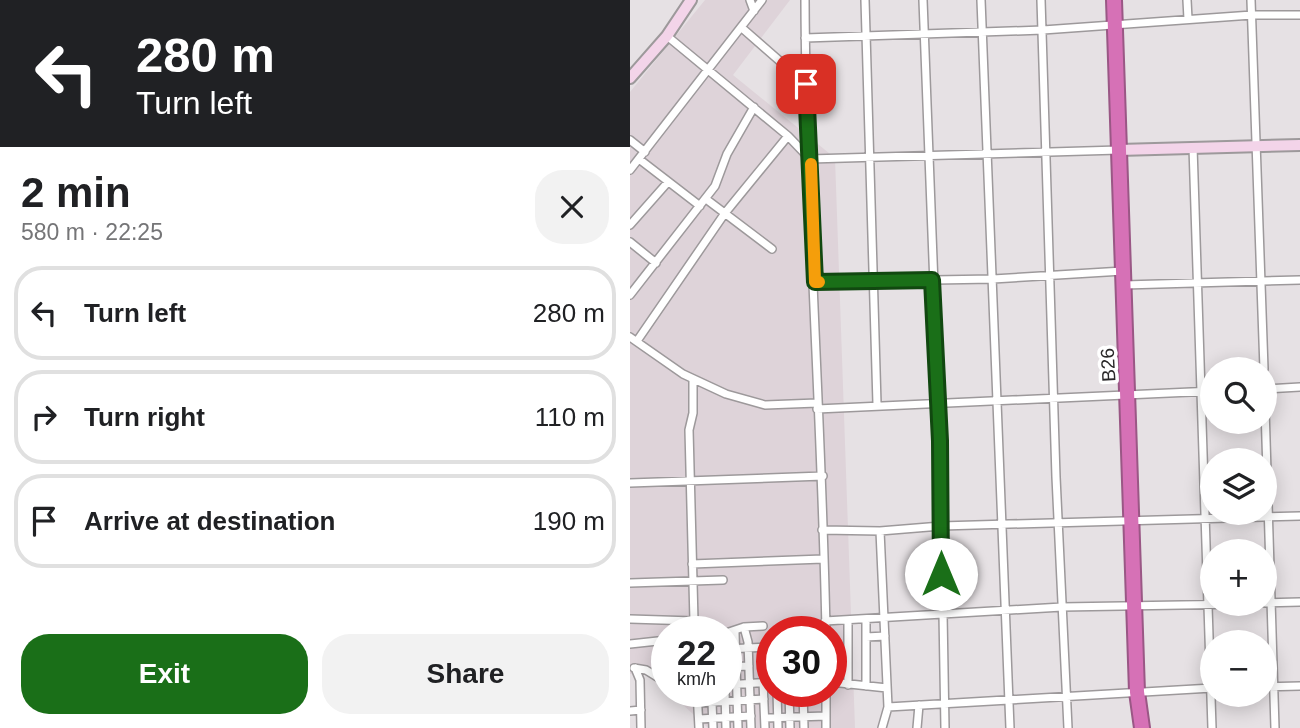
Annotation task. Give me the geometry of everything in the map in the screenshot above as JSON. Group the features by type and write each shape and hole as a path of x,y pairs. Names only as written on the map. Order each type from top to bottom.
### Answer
{"highway":[{"name":"B26","path":"1114,0 1137,692 1142,728"}],"main road":[{"path":"630,77 667,36 691,0"},
{"path":"1119,150 1300,145"}],"street":[{"path":"750,0 754,11"},
{"path":"630,170 710,71 762,0"},
{"path":"804,0 817,406 823,476 825,616"},
{"path":"865,0 877,404"},
{"path":"923,0 932,280 939,403 945,728"},
{"path":"981,0 1010,728"},
{"path":"1041,0 1052,276 1053,400 1068,728"},
{"path":"1187,0 1188,19"},
{"path":"1251,0 1264,357"},
{"path":"805,38 1043,30 1252,15 1300,15"},
{"path":"742,28 806,84"},
{"path":"667,36 789,136 810,159 1119,150"},
{"path":"630,295 633,284 656,263 703,202 754,107"},
{"path":"789,136 725,213 634,339 665,364 693,380 763,405 996,403 1200,391"},
{"path":"630,140 645,152"},
{"path":"1193,147 1200,357"},
{"path":"639,159 668,182 725,213 772,249"},
{"path":"630,225 668,182"},
{"path":"630,242 656,263"},
{"path":"815,282 1052,276 1198,283 1300,279"},
{"path":"630,619 694,621 689,430 693,413 693,380"},
{"path":"1277,388 1300,387"},
{"path":"630,483 823,476"},
{"path":"1277,518 1300,516"},
{"path":"822,530 880,531 941,526 1058,525 1200,519"},
{"path":"880,531 888,707 883,728"},
{"path":"692,564 823,559"},
{"path":"630,583 723,580"},
{"path":"1277,603 1300,602"},
{"path":"887,688 848,685 848,620 1062,607 1200,605"},
{"path":"866,620 866,686"},
{"path":"751,728 750,666 744,627 756,626"},
{"path":"866,637 885,636"},
{"path":"630,644 651,642"},
{"path":"742,649 756,648"},
{"path":"848,653 866,653"},
{"path":"742,667 750,666"},
{"path":"632,668 651,673"},
{"path":"632,668 640,680 641,728"},
{"path":"742,684 756,683"},
{"path":"1277,687 1300,686"},
{"path":"888,707 1200,689"},
{"path":"742,700 756,700"},
{"path":"917,728 919,705"},
{"path":"725,707 726,728"},
{"path":"737,707 738,728"},
{"path":"764,707 765,728"},
{"path":"778,707 778,728"},
{"path":"790,707 790,728"},
{"path":"804,707 804,728"},
{"path":"826,707 826,728"},
{"path":"1212,707 1212,728"},
{"path":"1274,707 1275,728"},
{"path":"630,711 641,710"},
{"path":"699,724 713,724 726,719 751,716"},
{"path":"765,718 826,716"}],"shaded area":[{"path":"705,0 790,0 733,75 835,158 855,728 708,728 685,707 742,707 742,616 651,616 651,676 648,673 630,674 630,92"}],"slow traffic":[{"path":"811,164 815,282 819,282"}],"route":[{"path":"806,84 815,282 932,280 939,403 941,574"}]}
